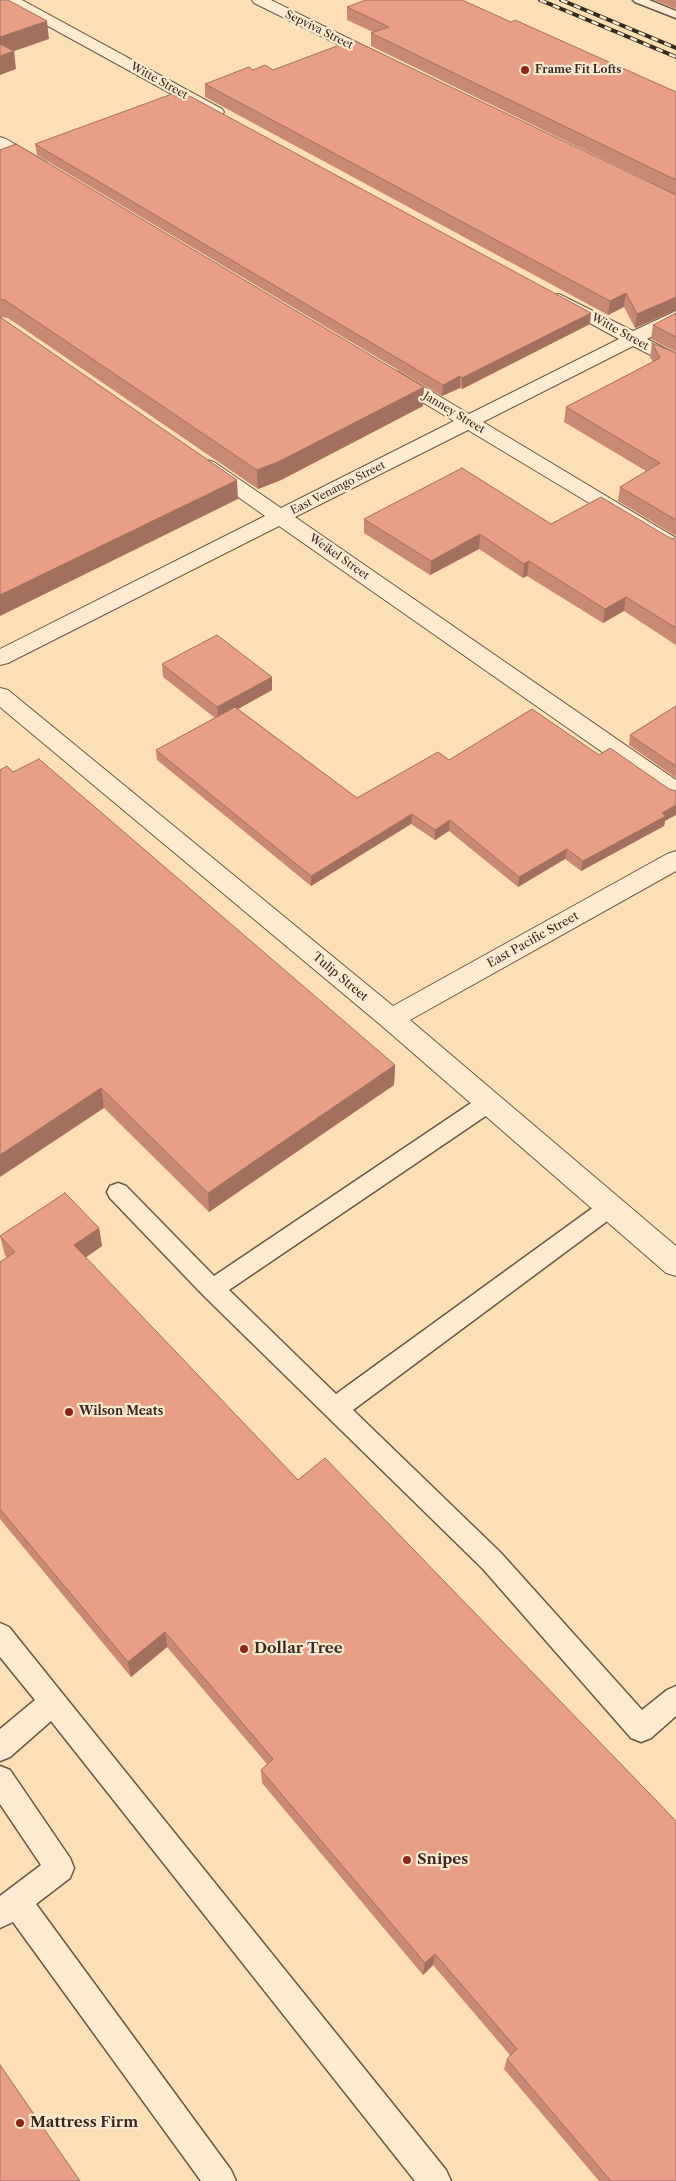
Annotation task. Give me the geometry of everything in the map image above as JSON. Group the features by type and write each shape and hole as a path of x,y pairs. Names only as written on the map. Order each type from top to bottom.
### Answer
{"street":[{"name":"Witte Street","path":"11,0 230,119"},
{"name":"Sepviva Street","path":"259,0 392,65"},
{"path":"0,142 60,177"},
{"name":"Witte Street","path":"546,291 676,362"},
{"name":"East Venango Street","path":"0,658 676,317"},
{"name":"Janney Street","path":"375,366 676,547"},
{"name":"Weikel Street","path":"193,457 676,792"},
{"name":"Tulip Street","path":"0,695 391,1019 676,1264"},
{"name":"East Pacific Street","path":"391,1019 676,860"}],"lane":[{"path":"639,0 676,15"},
{"path":"212,1289 488,1103"},
{"path":"118,1192 212,1289 492,1561 641,1729 676,1699"},
{"path":"334,1409 610,1207"},
{"path":"0,1636 435,2181"},
{"path":"0,1747 53,1702"},
{"path":"0,1780 60,1868 8,1907 220,2181"}],"building":[{"path":"0,0 8,0 47,21 0,37"},
{"name":"Frame Fit Lofts","path":"366,0 462,0 511,22 515,20 676,92 676,180 371,33 389,27 347,7"},
{"path":"353,40 676,195 676,297 637,314 626,293 610,301 205,84 249,67 253,70 265,65 273,70"},
{"path":"0,44 14,51 0,56"},
{"path":"172,94 177,97 186,94 591,313 462,378 460,376 443,385 35,144"},
{"path":"16,144 424,387 280,461 257,470 5,300 0,299 0,150"},
{"path":"676,313 676,337 653,325"},
{"path":"0,317 237,480 0,595"},
{"path":"652,343 676,353 676,520 620,487 660,463 566,407 660,358"},
{"path":"462,468 551,524 601,497 670,538 676,539 676,628 626,597 605,609 529,561 524,564 480,534 431,561 364,519"},
{"path":"217,635 272,677 217,707 162,664"},
{"path":"676,706 676,766 630,735"},
{"path":"235,707 357,798 438,752 449,760 532,709 599,755 610,748 669,789 676,791 676,805 662,813 666,816 583,861 567,849 519,877 450,820 435,830 412,814 311,876 156,750"},
{"path":"39,759 395,1065 208,1193 101,1088 0,1155 0,770 7,766 13,772"},
{"path":"65,1193 99,1228 74,1245 298,1480 325,1458 676,1821 676,2181 611,2181 507,2059 517,2049 435,1954 425,1963 261,1770 273,1759 165,1632 128,1662 0,1509 0,1262 15,1252 0,1236"},
{"name":"Mattress Firm","path":"0,2065 80,2181 0,2181"}],"railway":[{"path":"540,0 676,57"},
{"path":"561,0 676,48"}],"place":[{"name":"Frame Fit Lofts","path":"525,70"},
{"name":"Wilson Meats","path":"69,1412"},
{"name":"Dollar Tree","path":"244,1649"},
{"name":"Snipes","path":"407,1860"},
{"name":"Mattress Firm","path":"20,2123"}]}
